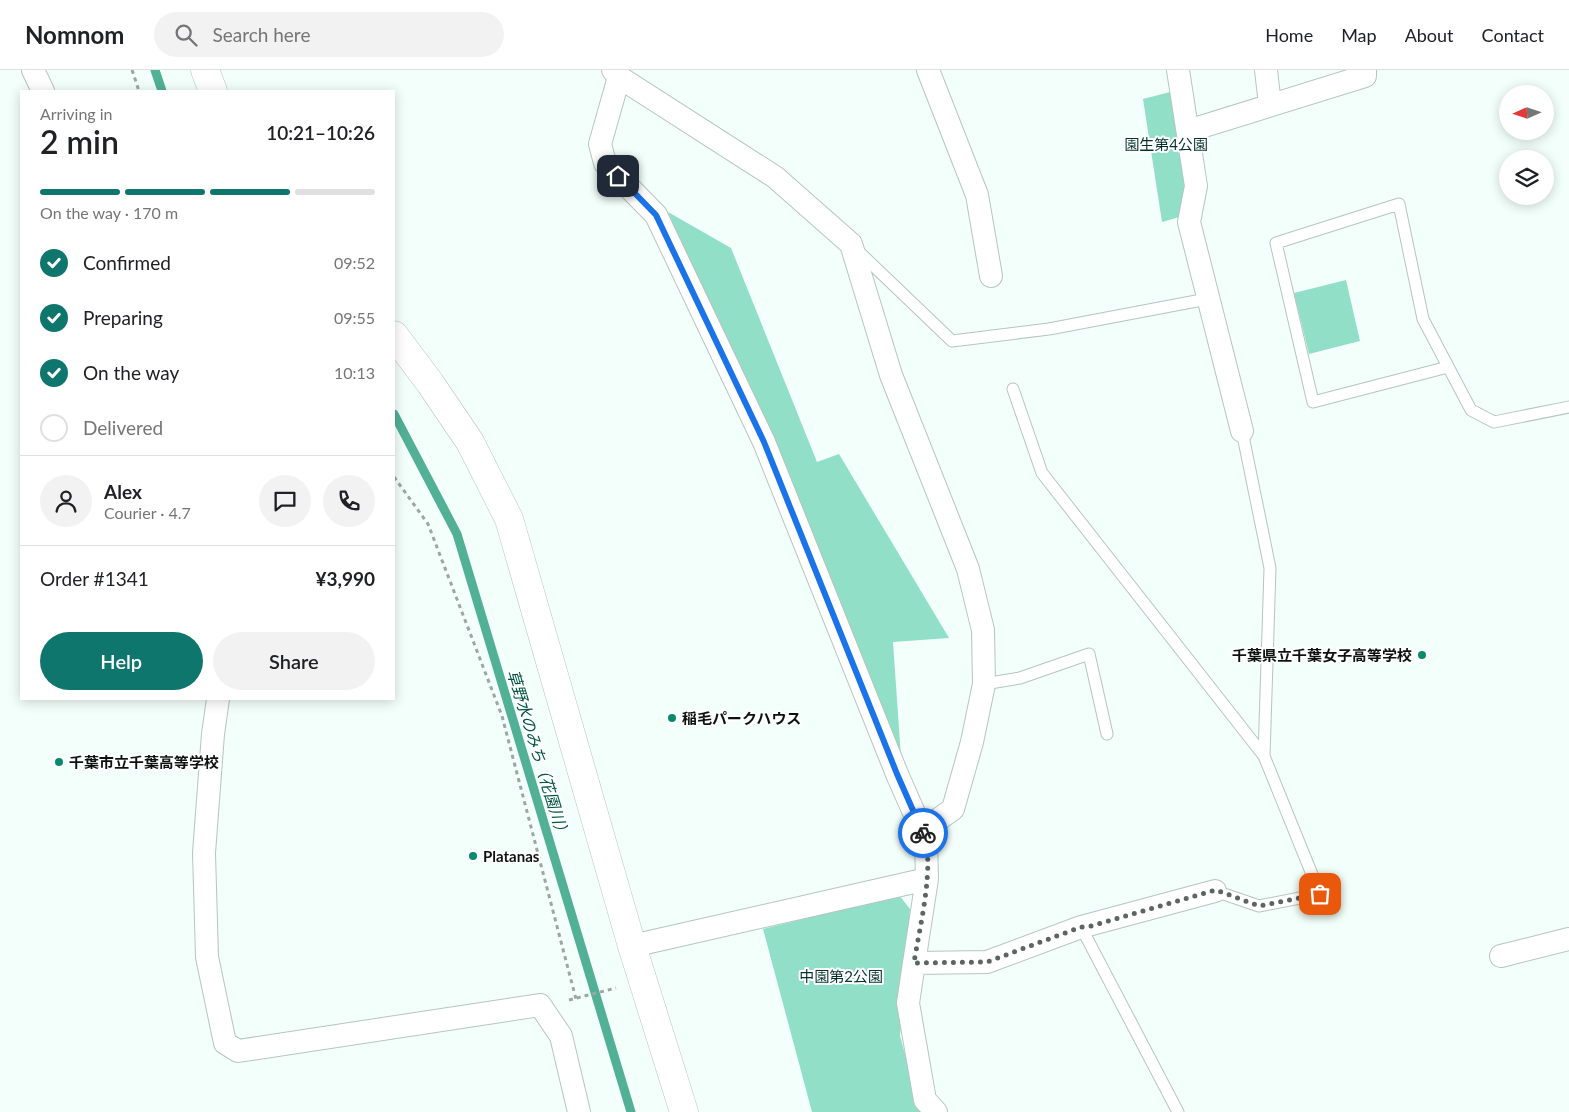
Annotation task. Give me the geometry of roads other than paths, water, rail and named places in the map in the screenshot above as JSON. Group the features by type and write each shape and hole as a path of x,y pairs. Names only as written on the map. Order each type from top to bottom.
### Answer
{"street":[{"path":"33,70 43,90"},
{"path":"205,70 213,90"},
{"path":"928,70 977,196 990,276"},
{"path":"1178,70 1196,186 1188,222 1242,431"},
{"path":"1266,70 1270,106"},
{"path":"1188,131 1365,76 1366,70"},
{"path":"922,831 953,809 972,742 984,684 983,630 968,569 891,375 851,244 775,177 616,73 600,144 605,163 656,215 764,442 897,774 922,831 926,840 927,879 908,1003 925,1100 936,1112"},
{"path":"395,336 430,383 470,442 509,519 632,946 684,1112"},
{"path":"218,700 213,734 204,853 207,957 225,1043 238,1051 540,1005 561,1036 579,1112"},
{"path":"632,946 927,879"},
{"path":"914,963 987,962 1081,927 1091,926 1216,890"},
{"path":"1501,956 1569,939"}],"lane":[{"path":"1448,367 1313,402 1276,243 1399,204 1422,319 1448,367 1471,410 1494,422 1569,407"},
{"path":"851,244 952,341 1050,329 1207,299"},
{"path":"1013,389 1042,473 1264,756 1320,894 1259,906 1216,890"},
{"path":"1242,431 1270,568 1264,756"},
{"path":"984,684 1020,678 1089,654 1107,734"},
{"path":"1081,927 1178,1112"}],"waterway":[{"name":"草野水のみち（花園川）","path":"155,70 162,90"},
{"name":"草野水のみち（花園川）","path":"395,416 457,534 631,1112"}],"place":[{"name":"千葉県立千葉女子高等学校","path":"1422,655"},
{"name":"稲毛パークハウス","path":"672,718"},
{"name":"千葉市立千葉高等学校","path":"59,762"},
{"name":"Platanas","path":"473,856"}],"park label":[{"name":"園生第4公園","path":"1166,144"},
{"name":"中園第2公園","path":"841,976"}]}
